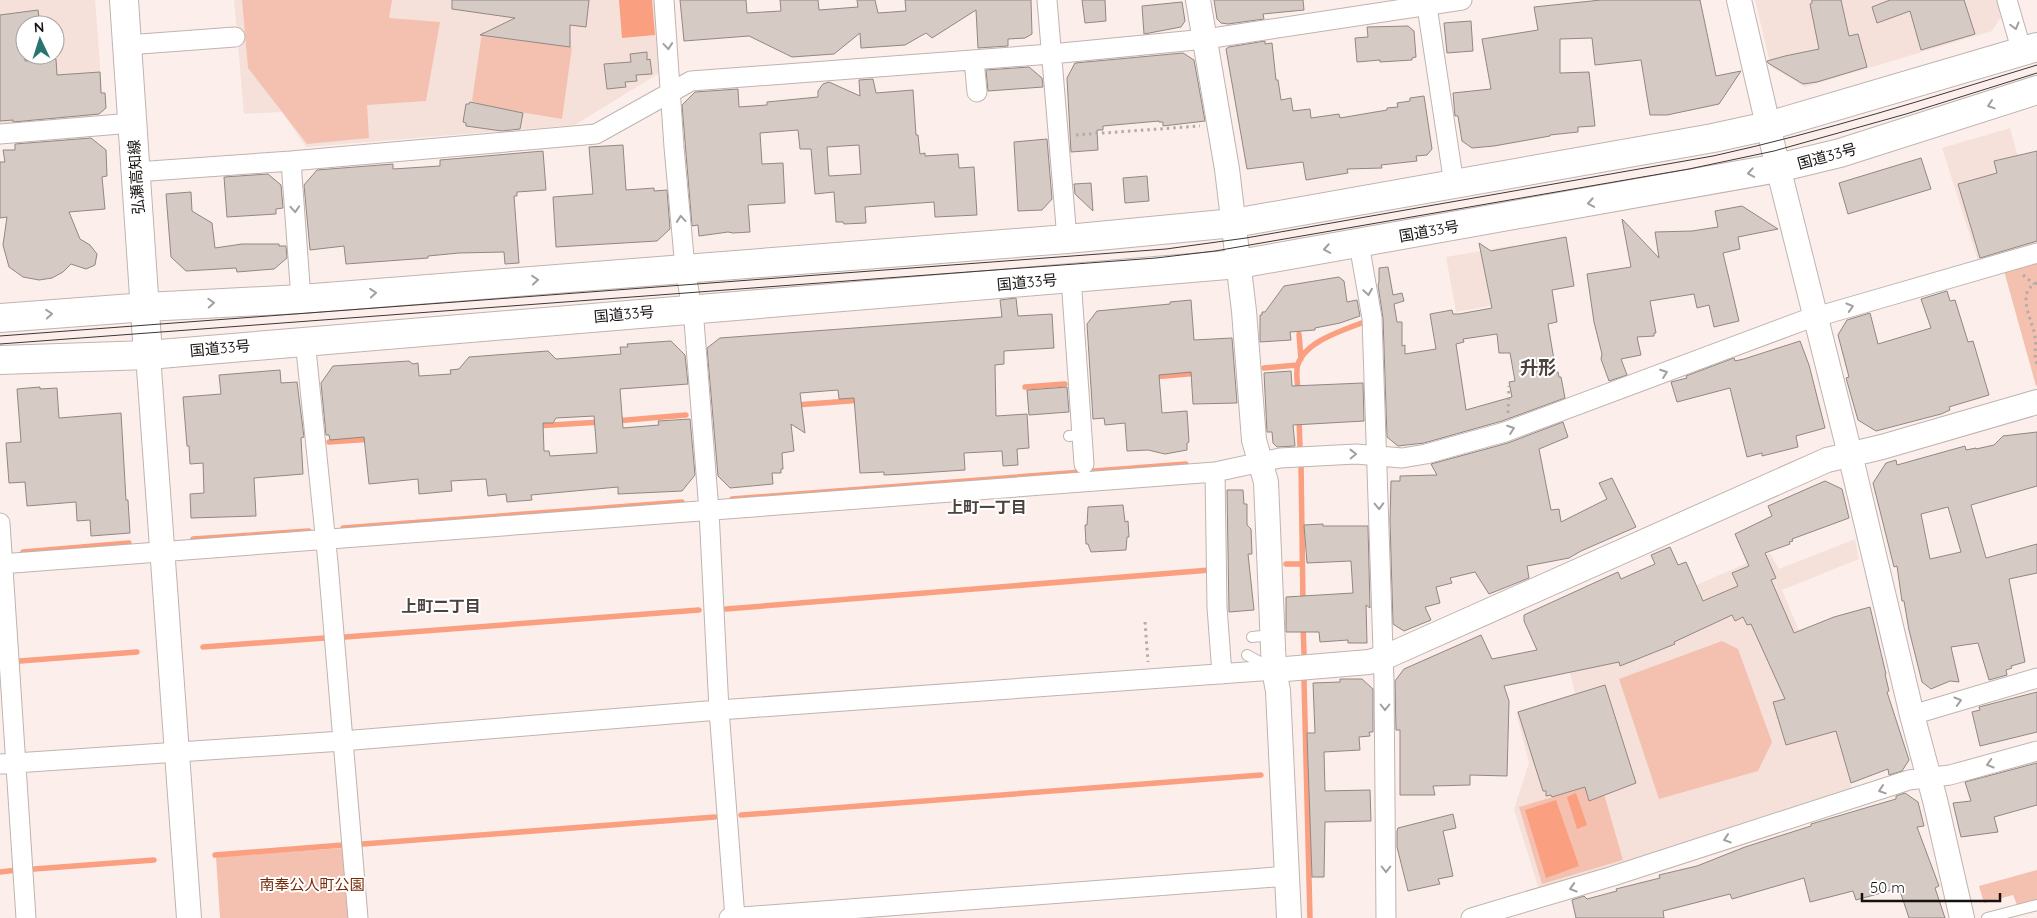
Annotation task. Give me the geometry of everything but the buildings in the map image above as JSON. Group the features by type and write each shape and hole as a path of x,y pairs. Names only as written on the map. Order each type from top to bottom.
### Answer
{"main road":[{"name":"弘瀬高知線","path":"124,0 148,355"},
{"path":"0,318 301,298 1067,239 1234,223 1713,138 1768,126 2029,50"},
{"name":"国道33号","path":"0,360 148,355 306,340 1239,264 1778,168 1840,153 2037,90"}],"street":[{"path":"664,0 674,147 709,511 719,710 735,918"},
{"path":"1047,0 1067,239"},
{"path":"1198,0 1227,169 1234,223 1254,440 1266,482 1262,636 1274,670 1278,692 1289,918"},
{"path":"136,172 291,161 596,134 691,81 1051,54 1206,39 1426,3 1462,0"},
{"path":"1739,0 1778,168 1850,454 1962,918"},
{"path":"2008,0 2029,50"},
{"path":"1426,3 1454,184"},
{"path":"127,45 235,37"},
{"path":"974,60 977,92"},
{"path":"0,134 132,123"},
{"path":"291,161 301,298"},
{"path":"1359,244 1372,318 1378,455 1384,681 1386,918"},
{"path":"2,564 163,550 1063,488 1215,472 1261,461 1304,456 1356,454 1402,458 1426,454 1508,431 1815,317 2037,253"},
{"path":"1071,278 1071,363 1076,435 1084,464"},
{"path":"306,340 314,496 325,539 358,918"},
{"path":"148,355 189,918"},
{"path":"8,764 342,741 719,710 1369,662 1383,658 1827,460 2037,402"},
{"path":"1215,472 1217,607 1222,674"},
{"path":"0,523 8,764 26,918"},
{"path":"1912,715 2037,678"},
{"path":"1471,918 1613,876 1909,780 1950,775 2037,751"},
{"path":"729,918 1288,876"}],"lane":[{"path":"1247,656 1274,670"},
{"path":"1987,918 2037,905"}],"path":[{"path":"1058,137 1203,126"},
{"path":"2037,283 2029,290 2026,303 2030,322 2034,328 2036,340 2034,351 2037,364"},
{"path":"1508,431 1509,386"},
{"path":"1145,622 1148,671"}],"shaded area":[{"path":"0,0 95,0 103,103 90,118 0,124"},
{"path":"234,0 655,0 661,72 575,125 306,147 282,112 244,114"},
{"path":"619,0 652,0 655,35 622,38"},
{"path":"1755,0 1997,0 2001,17 1992,31 1805,87 1771,67"},
{"path":"2010,128 2037,226 2037,243 1978,261 1942,148"},
{"path":"1515,245 1523,290 1552,285 1558,322 1530,327 1501,304 1456,312 1446,257"},
{"path":"1855,539 1859,559 1782,590 1825,693 1852,789 1540,893 1514,809 1529,763 1516,712 1575,693 1565,642 1770,553 1779,569"},
{"path":"1576,793 1587,825 1577,829 1567,797"},
{"path":"1556,800 1579,866 1546,878 1525,810"}],"green space":[{"path":"242,0 392,0 389,18 440,22 426,101 367,105 369,138 307,144 248,68"},
{"path":"482,32 496,34 495,37 572,47 562,119 484,106 472,101"},
{"path":"2037,261 2037,386 2036,386 2004,271"},
{"path":"1722,641 1738,649 1772,742 1758,771 1659,799 1619,679"},
{"path":"1621,780 1623,788 1604,794 1623,860 1542,884 1519,807 1599,783"},
{"name":"南奉公人町公園","path":"343,848 348,918 220,918 216,857"},
{"path":"2037,870 2037,900 2017,905 2013,895 1984,903 1979,886"}],"waterway":[{"path":"1298,392 1297,367 1302,356 1326,337 1364,322"},
{"path":"1299,334 1301,359"},
{"path":"1264,368 1297,365"},
{"path":"1153,377 1199,373"},
{"path":"1025,387 1065,384"},
{"path":"796,405 862,400"},
{"path":"615,421 686,415"},
{"path":"1299,418 1300,447"},
{"path":"535,426 601,422"},
{"path":"329,442 372,439"},
{"path":"1301,463 1303,604"},
{"path":"732,499 1186,464"},
{"path":"343,528 682,502"},
{"path":"193,539 309,531"},
{"path":"23,552 129,543"},
{"path":"1286,564 1302,564"},
{"path":"726,609 1210,570"},
{"path":"345,637 699,610"},
{"path":"1303,625 1304,653"},
{"path":"203,647 325,638"},
{"path":"20,661 137,652"},
{"path":"1304,680 1310,918"},
{"path":"741,815 1261,775"},
{"path":"363,844 715,817"},
{"path":"215,855 343,845"},
{"path":"34,869 154,860"},
{"path":"0,872 17,870"}],"tram line":[{"path":"0,336 1166,249 1246,238 1713,156 1835,125 2037,65"},
{"path":"0,344 1156,258 1215,251 1689,169 1774,151 1906,114 2037,73"}],"district":[{"name":"升形","path":"1538,367"},
{"name":"上町一丁目","path":"987,507"},
{"name":"上町二丁目","path":"441,606"}]}
